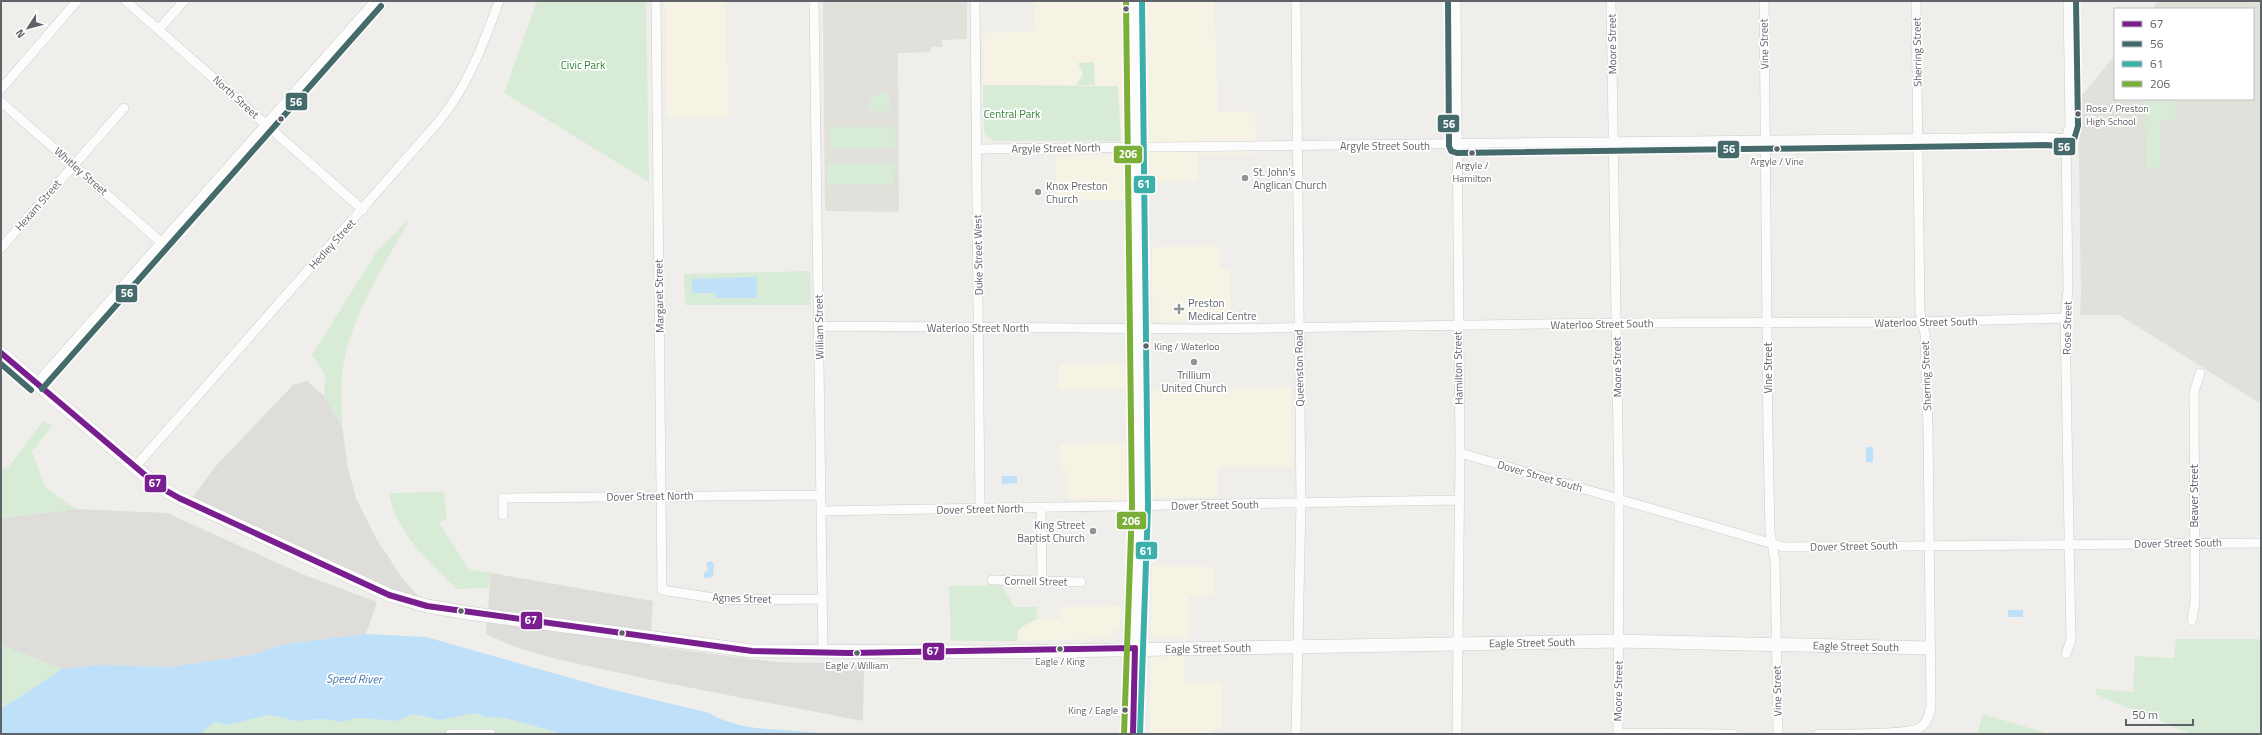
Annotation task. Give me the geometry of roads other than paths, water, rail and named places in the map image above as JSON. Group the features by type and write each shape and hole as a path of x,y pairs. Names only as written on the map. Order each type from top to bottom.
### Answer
{"main road":[{"path":"1132,733 1140,506 1134,1"},
{"name":"Eagle Street South","path":"1,353 158,486 179,498 389,595 427,606 752,651 823,653 1619,641 1929,648"}],"street":[{"path":"1,89 77,1"},
{"name":"North Street","path":"126,1 363,210"},
{"path":"159,29 184,1"},
{"path":"36,384 374,1"},
{"name":"Hedley Street","path":"134,467 363,210 455,101 468,79 499,1"},
{"name":"Margaret Street","path":"656,1 662,590"},
{"name":"William Street","path":"814,1 823,653"},
{"name":"Duke Street West","path":"975,1 980,508"},
{"name":"Queenston Road","path":"1296,1 1301,504 1296,734"},
{"name":"Hamilton Street","path":"1456,1 1460,453 1458,500 1457,734"},
{"name":"Moore Street","path":"1611,1 1619,499 1618,733"},
{"name":"Vine Street","path":"1764,1 1768,436 1770,533 1775,560 1778,734"},
{"name":"Sherring Street","path":"1818,734 1908,733 1924,725 1929,717 1931,706 1925,342 1920,313 1916,1"},
{"name":"Rose Street","path":"2066,654 2071,640 2066,318 2068,289 2066,140 2070,125 2068,1"},
{"name":"Whitley Street","path":"1,102 74,164 161,242"},
{"name":"Hexam Street","path":"1,248 124,108"},
{"name":"Argyle Street South","path":"1136,147 1457,145 1614,142 1766,142 2046,138 2066,140"},
{"name":"Argyle Street North","path":"976,149 1136,147"},
{"name":"Waterloo Street South","path":"1138,329 1458,327 1616,323 1922,322 2066,318"},
{"name":"Waterloo Street North","path":"819,326 1138,329"},
{"name":"Beaver Street","path":"2192,620 2196,601 2194,392 2200,373"},
{"name":"Dover Street South","path":"1460,453 1772,545 1784,547 2261,542"},
{"name":"Dover Street North","path":"503,515 503,498 821,495"},
{"name":"Dover Street South","path":"1140,506 1458,500"},
{"name":"Dover Street North","path":"821,511 1140,506"},
{"path":"1041,508 1042,581"},
{"name":"Cornell Street","path":"992,580 1081,582"},
{"name":"Agnes Street","path":"662,590 727,600 822,599"},
{"path":"1618,733 1733,734"},
{"path":"450,734 491,734"}],"water":[{"path":"757,277 757,298 715,298 715,293 692,293 692,279"},
{"path":"1866,447 1873,447 1873,462 1866,462"},
{"path":"1002,476 1017,476 1017,483 1002,484"},
{"path":"711,561 714,564 713,577 704,578 704,573 708,570 706,563"},
{"path":"2008,610 2023,610 2023,617 2008,617"},
{"name":"Speed River","path":"366,634 426,637 606,688 709,713 722,720 736,724 765,729 823,734 563,734 505,718 484,717 475,713 440,720 412,714 398,721 358,718 342,722 323,719 297,721 269,715 227,725 214,722 201,734 1,734 1,709 62,669 99,665 170,667 252,655 284,644"}],"place":[{"name":"Rose / Preston High School","path":"2078,114"},
{"name":"Argyle / Vine","path":"1777,149"},
{"name":"Argyle / Hamilton","path":"1472,153"},
{"name":"St. John's Anglican Church","path":"1245,178"},
{"name":"Knox Preston Church","path":"1038,192"},
{"name":"Preston Medical Centre","path":"1179,309"},
{"name":"King / Waterloo","path":"1146,346"},
{"name":"Trillium United Church","path":"1194,362"},
{"name":"King Street Baptist Church","path":"1093,531"},
{"name":"Eagle / King","path":"1060,649"},
{"name":"Eagle / William","path":"857,653"},
{"name":"King / Eagle","path":"1125,710"}],"park label":[{"name":"Civic Park","path":"583,65"},
{"name":"Central Park","path":"1012,114"}]}
